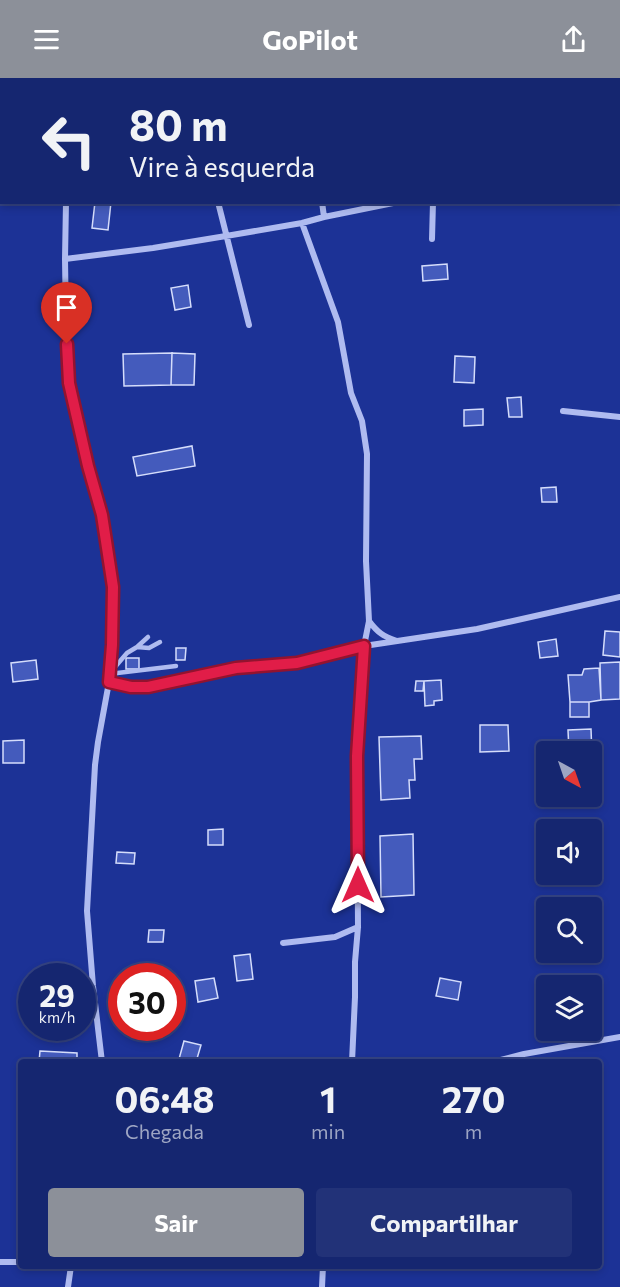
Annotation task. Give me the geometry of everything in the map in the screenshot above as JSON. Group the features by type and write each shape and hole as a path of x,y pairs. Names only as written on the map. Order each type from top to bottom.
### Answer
{"street":[{"path":"66,204 66,324 69,383 102,515 113,587 109,682 95,765 87,912 102,1059"},
{"path":"218,204 249,325"},
{"path":"322,204 324,217"},
{"path":"65,259 226,236 302,223 388,204"},
{"path":"432,239 433,204"},
{"path":"302,223 338,322 351,393 362,421 368,454 366,561 369,621 364,646 357,756 358,927 352,1059"},
{"path":"563,411 620,417"},
{"path":"109,682 131,687 148,687 236,668 297,663 364,646 477,629 620,597"},
{"path":"369,621 376,631 399,641"},
{"path":"283,943 335,937 358,927"},
{"path":"505,1059 620,1037"},
{"path":"0,1262 18,1262"},
{"path":"68,1287 71,1269"},
{"path":"321,1287 323,1269"}],"lane":[{"path":"109,674 127,653 148,637"},
{"path":"137,647 149,648 160,642"},
{"path":"109,674 176,666"}],"building":[{"path":"95,204 111,204 108,230 92,228"},
{"path":"447,264 448,279 423,281 422,266"},
{"path":"188,285 191,307 175,310 171,288"},
{"path":"172,353 171,385 124,386 123,354"},
{"path":"172,353 195,354 194,385 171,385"},
{"path":"455,356 475,357 474,383 454,382"},
{"path":"521,397 522,417 509,417 507,398"},
{"path":"483,409 483,425 464,426 464,410"},
{"path":"192,446 195,466 137,476 133,457"},
{"path":"556,487 557,502 542,502 541,488"},
{"path":"605,631 620,632 620,657 603,655"},
{"path":"556,639 558,656 540,658 538,642"},
{"path":"176,648 186,648 185,660 176,660"},
{"path":"126,658 139,658 139,669 126,669"},
{"path":"36,660 38,679 13,682 11,663"},
{"path":"620,662 620,699 601,700 600,663"},
{"path":"599,668 601,700 570,702 568,675 582,675 584,669"},
{"path":"441,680 442,700 434,701 434,705 425,706 424,681"},
{"path":"416,681 424,681 423,691 415,691"},
{"path":"570,702 589,702 589,717 570,717"},
{"path":"480,725 508,725 509,751 480,752"},
{"path":"591,729 591,741 568,741 568,730"},
{"path":"421,736 422,759 414,759 415,780 409,780 410,798 381,800 379,737"},
{"path":"24,740 24,763 3,763 3,741"},
{"path":"223,829 223,845 208,845 208,830"},
{"path":"413,834 414,895 381,897 380,836"},
{"path":"117,852 135,853 134,864 116,863"},
{"path":"149,930 164,930 163,942 148,942"},
{"path":"250,954 253,979 237,981 234,956"},
{"path":"214,978 218,998 198,1002 195,981"},
{"path":"440,978 461,982 458,1000 436,996"},
{"path":"184,1041 201,1045 197,1059 179,1059"},
{"path":"40,1051 77,1053 77,1059 39,1059"}],"route":[{"path":"67,344 69,383 102,515 113,587 109,682 131,687 148,687 236,668 297,663 364,646 357,756 358,885"}]}
